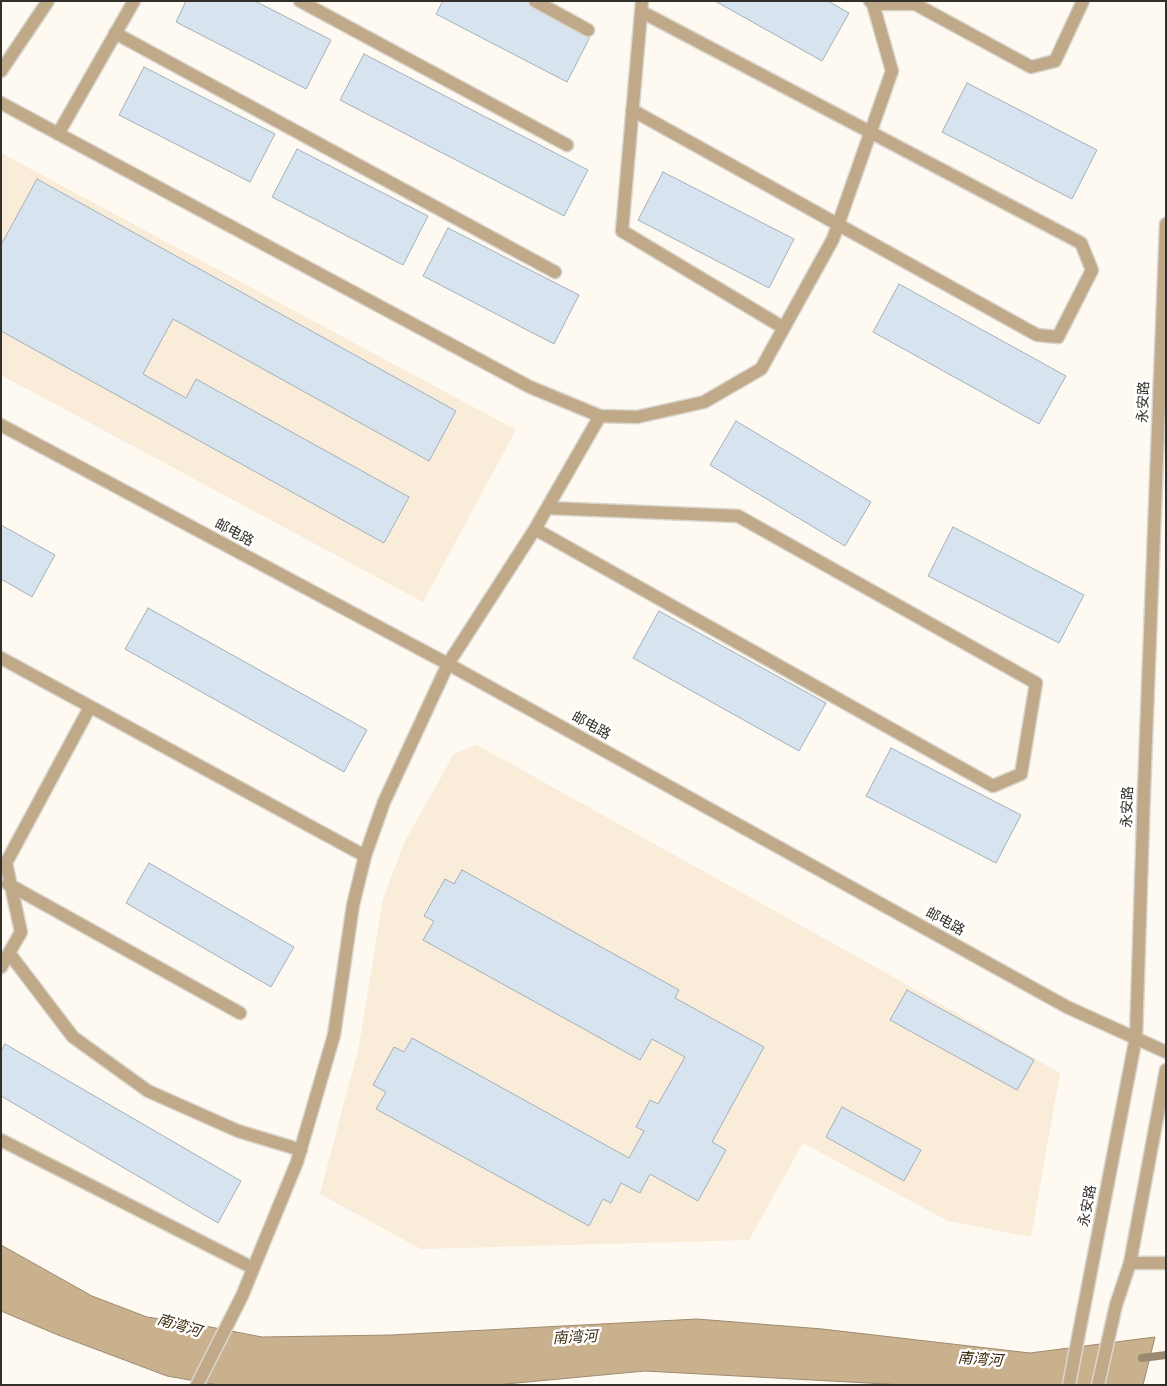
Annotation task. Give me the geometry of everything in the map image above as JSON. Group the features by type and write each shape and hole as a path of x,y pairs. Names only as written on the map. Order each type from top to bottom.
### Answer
{"street":[{"path":"1,71 48,1"},
{"path":"58,134 134,1"},
{"path":"300,1 567,145"},
{"path":"535,1 588,30"},
{"path":"1,103 530,387 600,416 637,417 704,402 761,369 834,239 892,71 872,2 915,4 1031,67 1055,61 1083,1"},
{"path":"632,110 1037,335 1058,337 1092,270 1081,243 871,133 642,7 632,110 622,231 784,328"},
{"path":"115,33 555,272"},
{"name":"永安路","path":"1069,1385 1136,1037 1143,800 1166,224"},
{"path":"198,1385 242,1296 301,1150 334,1036 353,905 365,856 384,802 448,664 535,529 600,416"},
{"name":"邮电路","path":"1,425 448,664 1067,1007 1166,1052"},
{"path":"535,529 993,786 1021,774 1036,683 883,597 738,516 547,508"},
{"path":"1,658 365,856"},
{"path":"1,967 21,932 6,883 6,863 90,706"},
{"path":"6,883 240,1013"},
{"path":"9,953 73,1037 148,1091 238,1131 301,1150"},
{"path":"1098,1385 1116,1305 1130,1263 1166,1070"},
{"path":"1,1140 253,1268"},
{"path":"1130,1263 1166,1263"}],"shaded area":[{"path":"1,153 516,430 423,602 1,375"},
{"path":"477,745 895,978 1060,1073 1031,1237 948,1221 803,1143 749,1240 421,1249 320,1194 359,1046 383,899 404,843 454,754"}],"water":[{"path":"1,1245 92,1296 147,1317 262,1337 391,1335 697,1319 822,1329 1030,1353 1155,1337 1143,1385 905,1385 645,1371 495,1385 218,1385 167,1376 58,1335 1,1311"}],"building":[{"path":"186,1 255,1 331,40 306,89 176,22"},
{"path":"443,1 530,1 592,33 567,82 436,14"},
{"path":"715,1 828,1 849,13 822,61"},
{"path":"364,54 588,170 564,216 340,100"},
{"path":"144,67 275,134 250,182 119,115"},
{"path":"967,83 1097,150 1072,199 942,132"},
{"path":"297,149 428,216 403,265 272,197"},
{"path":"663,172 794,239 769,288 638,220"},
{"path":"37,179 456,411 429,461 173,319 143,374 186,398 196,379 409,497 384,543 1,331 1,245"},
{"path":"448,228 579,295 554,344 423,276"},
{"path":"899,284 1066,376 1039,424 873,332"},
{"path":"736,421 871,502 845,546 710,465"},
{"path":"1,525 55,555 32,597 1,579"},
{"path":"953,527 1084,595 1059,643 928,576"},
{"path":"148,608 367,730 344,772 125,649"},
{"path":"659,611 826,703 799,751 633,658"},
{"path":"891,748 1021,815 996,863 866,796"},
{"path":"149,863 294,947 271,987 126,903"},
{"path":"462,870 679,990 675,998 764,1047 712,1142 726,1150 698,1201 650,1174 640,1193 621,1183 611,1203 603,1199 589,1226 376,1109 386,1092 373,1085 394,1047 404,1052 412,1038 629,1158 644,1131 636,1127 650,1100 658,1104 685,1057 652,1039 640,1060 423,940 434,921 424,916 445,879 454,884"},
{"path":"907,990 1034,1060 1017,1090 890,1020"},
{"path":"5,1044 241,1181 218,1223 1,1096 1,1051"},
{"path":"842,1107 921,1150 904,1181 826,1137"}],"waterway":[{"name":"南湾河","path":"1142,1358 1166,1355"}]}
